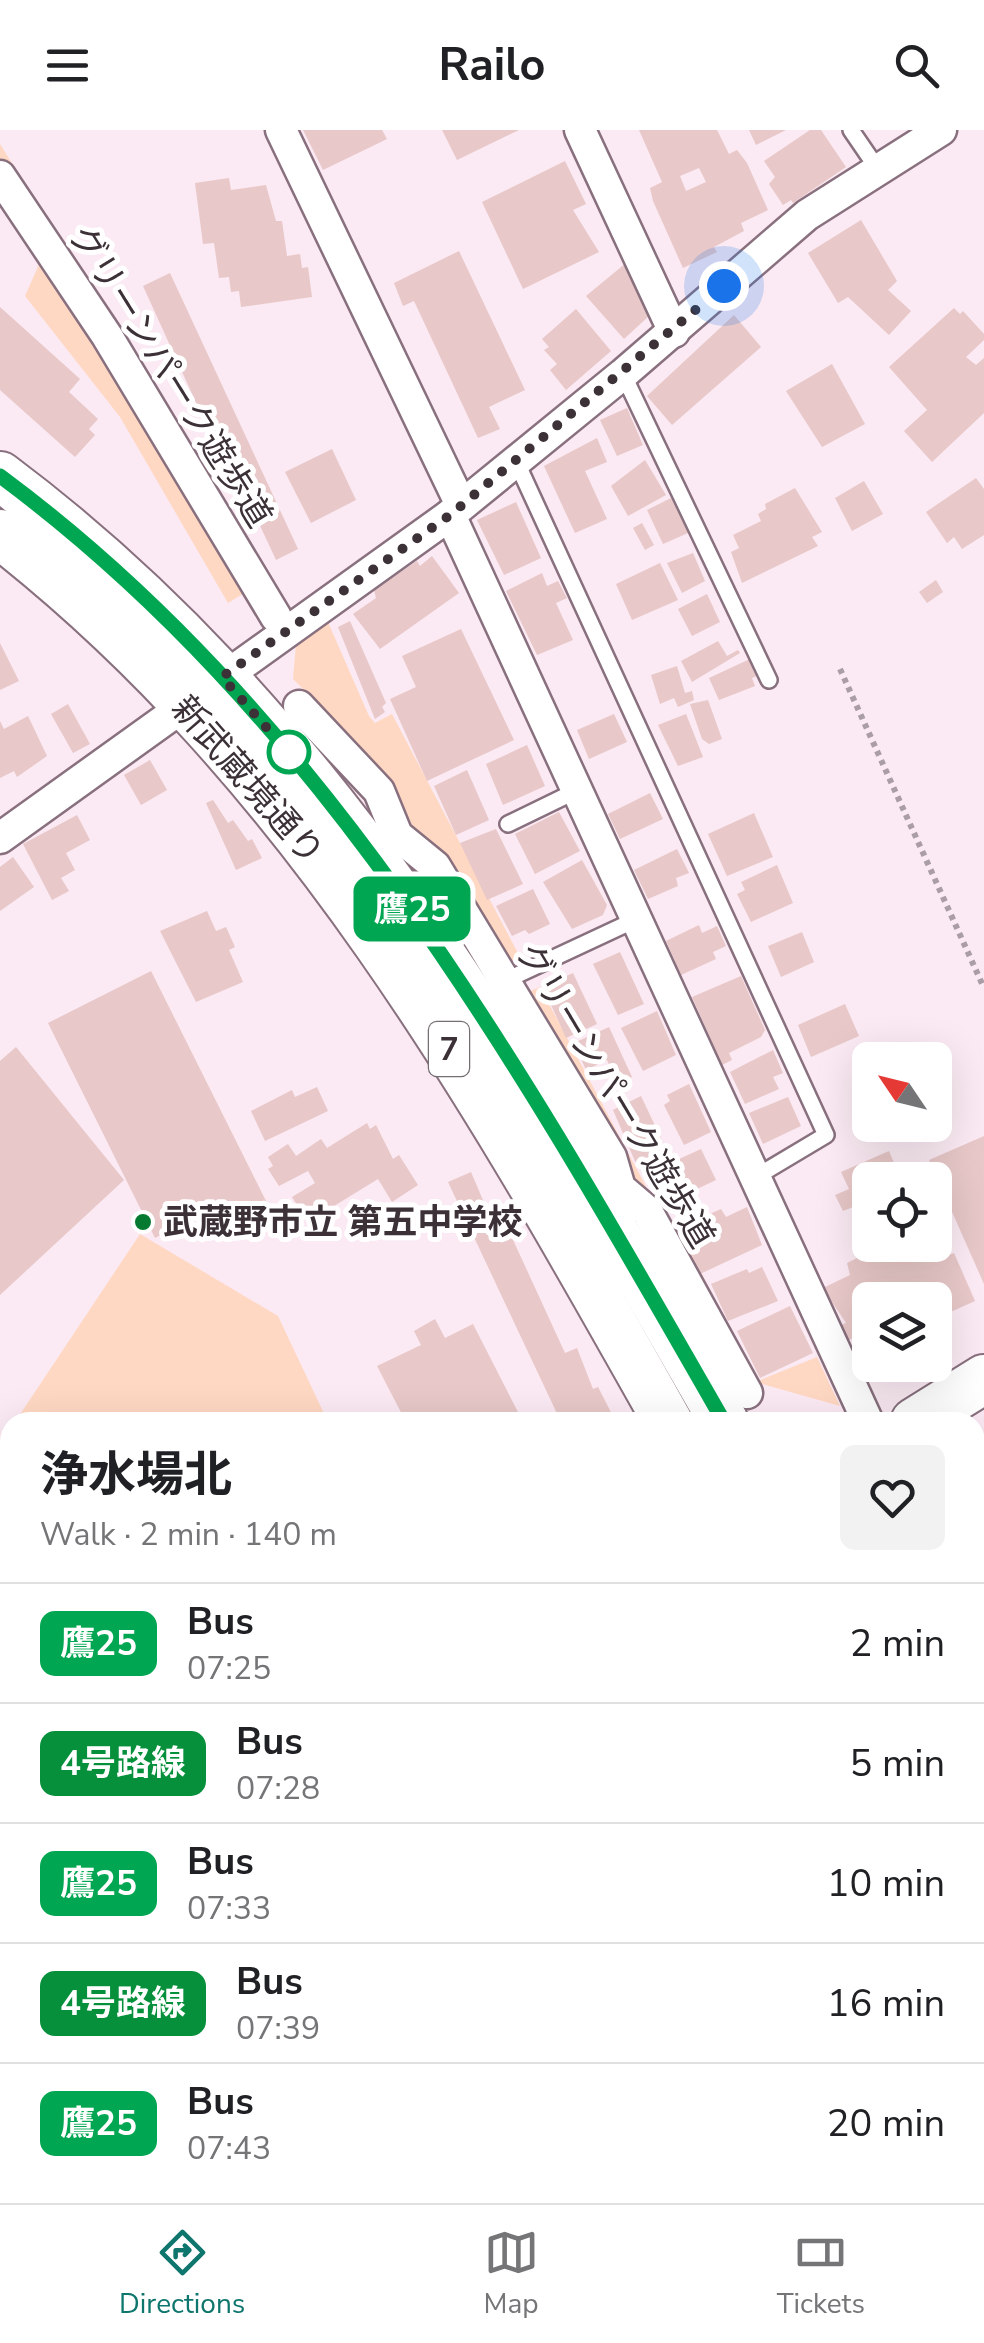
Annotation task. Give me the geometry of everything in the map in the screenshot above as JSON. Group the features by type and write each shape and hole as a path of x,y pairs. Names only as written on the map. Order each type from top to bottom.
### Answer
{"main road":[{"name":"新武蔵境通り","path":"0,476 98,553 222,677 332,802 433,937 736,1408"},
{"name":"新武蔵境通り","path":"0,534 66,588 186,706 314,854 384,946 471,1084 662,1412"},
{"path":"931,1412 984,1379"}],"street":[{"path":"281,130 455,510 576,791 863,1412"},
{"path":"580,130 674,332"},
{"path":"0,838 455,510 674,332 807,214 941,130"},
{"name":"グリーンパーク遊歩道","path":"0,176 107,336 276,617"},
{"name":"グリーンパーク遊歩道","path":"299,706 378,791 398,835 435,866 611,1157 612,1172 620,1188 647,1211 736,1408"}],"lane":[{"path":"852,130 877,168"},
{"path":"623,374 769,680"},
{"path":"516,460 826,1135 754,1178"},
{"path":"508,824 576,791"},
{"path":"502,982 635,920"}],"path":[{"path":"840,669 984,988"}],"shaded area":[{"path":"0,144 269,578 228,603 120,417 25,296 44,253 0,195"},
{"path":"328,622 369,716 375,723 392,714 520,957 501,966 406,829 307,703 312,698 293,679 296,644"},
{"path":"540,987 658,1209 681,1234 758,1381 817,1357 840,1406 762,1384 752,1388 643,1199 518,996"},
{"path":"140,1234 278,1316 323,1412 22,1412"}],"building":[{"path":"303,130 382,130 387,139 323,170"},
{"path":"442,130 519,130 457,160"},
{"path":"639,130 717,130 729,154 737,150 747,163 768,210 741,223 744,231 714,247 717,252 683,268 653,201 650,188 662,182","holes":["699,168 706,182 686,191 680,176"]},
{"path":"749,130 786,130 756,145"},
{"path":"810,130 821,130 846,167 793,203 791,200 783,205 769,184 775,177 764,161"},
{"path":"565,161 586,204 573,210 599,252 523,289 482,202"},
{"path":"229,178 231,190 266,185 276,221 282,221 287,256 300,254 302,268 308,267 312,297 241,307 239,291 231,292 229,277 219,278 214,243 203,244 195,183"},
{"path":"861,220 897,281 888,290 911,311 889,335 848,297 838,303 808,253"},
{"path":"459,251 525,390 489,407 500,429 478,438 414,301 403,306 394,283"},
{"path":"626,263 650,315 624,339 586,296"},
{"path":"170,273 298,549 276,560 235,472 229,475 143,286"},
{"path":"0,307 80,379 69,392 98,419 89,429 95,435 75,457 0,390"},
{"path":"954,308 960,314 963,311 984,334 984,340 966,357 976,365 984,358 984,413 932,462 904,431 927,410 889,367"},
{"path":"576,309 611,351 566,390 550,370 557,364 544,350 549,347 542,339"},
{"path":"734,315 761,347 672,425 647,396"},
{"path":"832,364 865,424 822,447 786,391"},
{"path":"627,408 643,445 617,456 600,420"},
{"path":"597,438 607,462 585,471 607,519 575,533 544,466"},
{"path":"332,449 356,500 311,523 285,472"},
{"path":"645,460 666,495 628,516 611,486"},
{"path":"976,478 984,489 984,535 962,549 954,537 947,543 926,512"},
{"path":"864,481 883,514 852,531 835,498"},
{"path":"795,488 822,532 812,537 818,546 742,583 731,552 739,548 733,535 761,521 758,514 766,509 765,504"},
{"path":"671,498 688,533 663,544 647,510"},
{"path":"516,502 541,558 504,575 477,520"},
{"path":"642,523 654,545 645,550 633,528"},
{"path":"693,553 705,581 682,593 667,563"},
{"path":"432,556 459,593 380,649 353,614 376,598 374,590 417,561 420,566"},
{"path":"660,563 678,600 632,620 616,584"},
{"path":"542,573 547,586 558,581 567,598 556,603 573,640 537,655 506,591"},
{"path":"936,580 943,592 927,603 919,592"},
{"path":"707,594 720,622 692,636 678,609"},
{"path":"350,621 386,703 382,707 385,712 375,719 338,627"},
{"path":"461,629 514,740 427,781 390,699 416,687 402,656"},
{"path":"718,641 727,656 738,650 740,653 692,682 681,661"},
{"path":"0,643 19,681 0,690"},
{"path":"752,658 759,675 752,678 755,686 719,700 709,678"},
{"path":"677,666 685,693 692,691 694,700 678,707 674,698 660,704 651,675"},
{"path":"708,700 722,739 709,744 702,739 690,704"},
{"path":"68,704 90,744 73,753 51,714"},
{"path":"614,714 627,742 589,759 577,730"},
{"path":"686,714 703,757 678,766 658,725"},
{"path":"28,716 47,756 17,777 14,771 0,778 0,721 4,729"},
{"path":"527,745 545,786 503,805 486,764"},
{"path":"150,760 167,790 141,805 124,775"},
{"path":"467,770 489,820 456,835 434,786"},
{"path":"650,793 663,819 620,839 608,814"},
{"path":"213,800 228,823 233,820 248,841 252,839 262,858 236,870 206,803"},
{"path":"559,812 580,851 535,874 515,834"},
{"path":"754,813 773,857 727,876 708,834"},
{"path":"77,815 90,840 66,853 75,870 61,878 69,891 52,900 23,844"},
{"path":"496,829 523,884 487,900 460,843"},
{"path":"677,849 689,873 676,878 678,886 648,899 634,870"},
{"path":"13,857 34,887 0,911 0,867"},
{"path":"582,860 607,905 603,915 572,929 543,882"},
{"path":"777,865 793,903 751,922 737,894 745,890 741,882"},
{"path":"533,889 550,924 529,934 525,930 512,936 496,906"},
{"path":"207,911 216,931 226,927 235,947 229,950 243,982 196,1002 160,931"},
{"path":"699,925 702,933 717,926 726,946 713,952 716,959 681,975 666,941"},
{"path":"802,932 814,962 781,977 768,946"},
{"path":"620,952 644,1004 618,1015 593,964"},
{"path":"151,971 270,1209 238,1225 226,1202 155,1238 48,1023"},
{"path":"573,973 597,1024 566,1038 543,987"},
{"path":"741,976 765,1030 761,1037 729,1053 732,1060 722,1065 692,997"},
{"path":"845,1004 859,1036 811,1057 798,1025"},
{"path":"657,1011 676,1055 643,1071 621,1028"},
{"path":"609,1027 632,1077 618,1083 607,1060 586,1070 574,1043"},
{"path":"16,1047 124,1180 0,1295 0,1061"},
{"path":"773,1050 783,1073 773,1077 779,1089 745,1104 730,1072"},
{"path":"689,1084 711,1132 684,1145 664,1105 670,1101 667,1095"},
{"path":"317,1087 328,1111 265,1141 251,1111 292,1090 295,1097"},
{"path":"641,1096 667,1151 637,1166 613,1110"},
{"path":"788,1097 801,1126 763,1144 749,1113"},
{"path":"367,1123 370,1129 376,1125 393,1159 399,1155 418,1185 392,1202 378,1179 308,1222 292,1197 315,1183 308,1171 279,1186 268,1169 273,1166 268,1157 288,1144 296,1156 321,1139 327,1148"},
{"path":"984,1136 984,1284 952,1212 952,1162 929,1160"},
{"path":"701,1149 716,1180 659,1207 644,1175"},
{"path":"889,1151 894,1162 864,1162"},
{"path":"852,1167 852,1207 843,1211 835,1195 849,1189 841,1172"},
{"path":"471,1172 497,1233 508,1229 565,1353 577,1348 593,1389 598,1387 611,1412 556,1412 448,1182"},
{"path":"747,1207 762,1245 700,1274 683,1234 707,1224 705,1216 721,1209 726,1217"},
{"path":"954,1253 975,1301 952,1311 952,1282 852,1282 852,1338 847,1341 840,1325 846,1323 823,1288 850,1275 847,1263 952,1262"},
{"path":"762,1267 778,1301 728,1321 711,1284"},
{"path":"790,1306 813,1353 760,1378 737,1331"},
{"path":"435,1319 445,1338 473,1324 518,1412 401,1412 377,1366 421,1345 414,1331"}],"bus line":[{"name":"鷹25","path":"0,476 98,553 157,610 332,802 478,1004 718,1412"}],"place":[{"name":"武蔵野市立 第五中学校","path":"143,1222"}],"route":[{"path":"289,752 295,760 222,677 450,515 674,332 724,286"}]}
